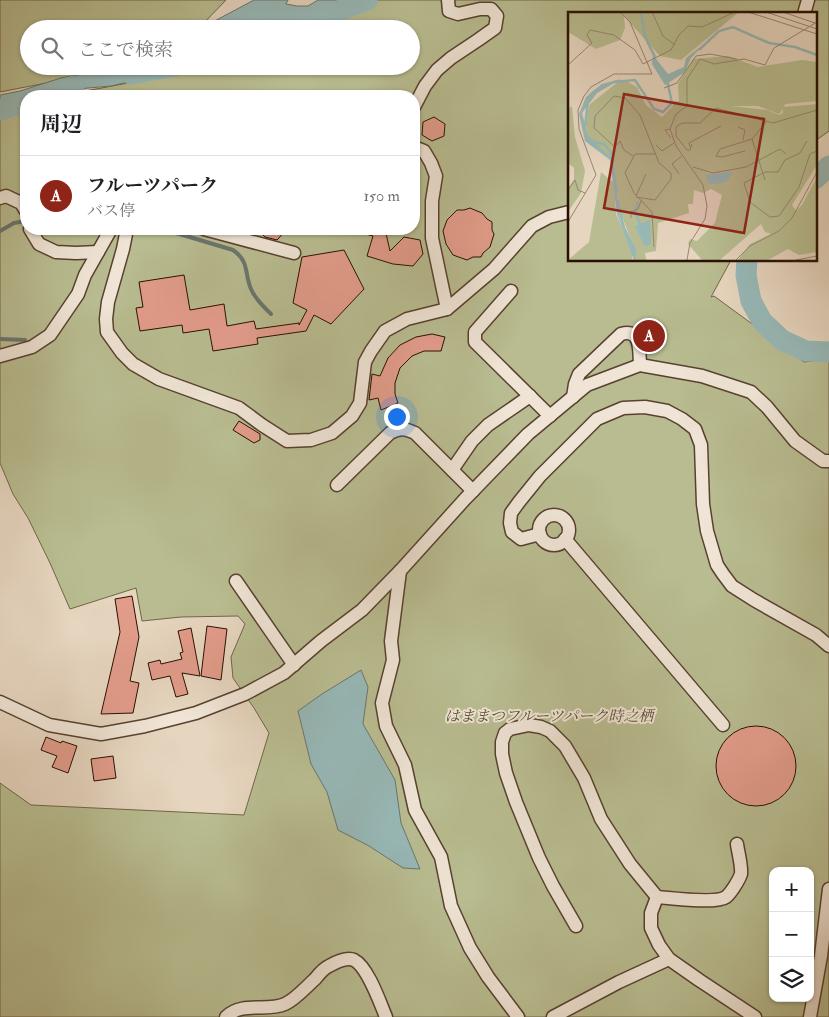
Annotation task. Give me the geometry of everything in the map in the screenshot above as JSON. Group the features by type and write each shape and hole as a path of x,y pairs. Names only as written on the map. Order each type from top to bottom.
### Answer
{"street":[{"path":"420,96 437,70 451,58 495,28 497,16 491,9 480,9 458,14 450,11 448,0"},
{"path":"420,149 424,151 436,176 432,201 432,238 446,309"},
{"path":"0,198 6,196 20,203"},
{"path":"126,235 108,302 107,332 115,344 134,364 159,380 239,408 287,441 311,440 332,433 352,416 360,403 365,362 385,331 406,319 446,309 494,269 532,226 549,217 568,212"},
{"path":"34,235 39,244 56,252 98,252"},
{"path":"0,356 32,347 50,335 78,294 85,275 108,235"},
{"path":"226,235 294,253"},
{"path":"511,291 475,332 475,342 550,416"},
{"path":"573,397 579,374 621,334 628,332 638,341 640,365"},
{"path":"0,702 49,725 101,734 145,726 196,713 245,694 284,673 362,610 528,434 587,385 640,365 702,376 751,392 768,407 795,441 823,461 829,461"},
{"path":"452,470 472,442 488,425 530,396"},
{"path":"540,534 521,539 512,532 510,523 511,513 540,476 596,419 623,408 645,407 666,411 682,419 695,429 701,445 703,504 707,532 717,565 723,574 732,586 816,635 829,646"},
{"path":"337,485 390,433 399,428 415,433 473,491"},
{"path":"558,516 567,522 569,529 565,539 556,546 548,544 541,538 540,524 545,519 558,516"},
{"path":"565,539 723,725"},
{"path":"400,571 391,641 393,660 382,703 386,726 405,765 415,810 440,857 451,906 470,948 488,977 518,1017"},
{"path":"236,581 294,665"},
{"path":"576,926 539,858 506,773 502,754 502,742 505,733 510,729 529,725 540,727 550,731 565,746 584,778 601,818 630,864 657,898 714,900 725,898 735,886 741,874 737,844"},
{"path":"810,1017 821,956 829,889"},
{"path":"657,898 651,913 651,928 659,945 669,959 755,1017"},
{"path":"226,1017 228,1014 242,1008 286,1003 328,966 345,958 354,960 363,968 386,1017"},
{"path":"553,1017 619,982 669,959"}],"green space":[{"path":"0,0 226,0 207,20 20,20 20,75 87,75 0,92"},
{"name":"はままつフルーツパーク時之栖","path":"341,0 829,0 829,131 816,140 816,12 568,12 568,261 730,261 711,297 714,296 804,362 829,359 829,1017 0,1017 0,783 31,805 244,815 269,733 233,678 231,657 245,624 238,616 181,617 142,621 136,588 70,609 28,518 13,494 0,463 0,112 20,103 20,235 420,235 420,90 91,90 134,82 153,75 420,75 420,20 298,20"}],"water":[{"path":"254,0 288,0 286,4 308,6 318,0 351,0 327,12 292,18 278,18 273,20 216,20"},
{"path":"78,75 147,75 136,80 111,86 71,90 23,90"},
{"path":"20,91 20,100 0,106 0,95"},
{"path":"361,670 368,687 363,724 395,780 401,823 420,869 403,868 369,846 338,830 327,792 311,764 298,711"}],"building":[{"path":"434,117 445,124 444,136 432,141 422,135 423,122"},
{"path":"470,208 482,213 492,222 494,234 490,247 481,257 473,257 467,260 453,255 446,244 443,231 447,220 457,210"},
{"path":"263,235 282,235 277,240"},
{"path":"369,235 386,235 390,251 404,237 420,240 423,254 413,266 393,264 367,256 373,236"},
{"path":"344,250 364,289 331,324 314,315 306,331 257,338 258,344 213,351 209,329 183,333 182,325 140,331 136,308 143,307 139,282 184,275 190,310 224,304 227,326 254,321 256,329 299,323 299,325 307,310 293,303 302,257"},
{"path":"432,334 445,337 441,351 424,351 412,356 400,368 395,383 395,394 398,403 381,410 378,398 369,400 372,374 380,376 388,358 400,345 416,337"},
{"path":"239,421 260,434 260,440 254,443 233,430"},
{"path":"132,596 139,637 130,681 139,683 133,713 101,714 120,632 115,599"},
{"path":"207,626 227,629 221,680 201,676"},
{"path":"191,628 200,676 182,673 188,694 176,697 170,676 152,680 148,663 160,660 161,664 182,659 180,653 183,652 178,631"},
{"path":"748,726 764,726 785,737 796,758 796,774 785,795 764,806 748,806 734,800 722,788 716,774 716,758 722,744 734,732"},
{"path":"46,737 61,743 62,741 77,746 68,773 52,767 57,756 41,750"},
{"path":"113,756 116,778 94,781 91,759"}],"waterway":[{"path":"307,20 336,12 367,0"},
{"path":"61,90 74,86"},
{"path":"0,110 20,103"},
{"path":"816,178 829,166"},
{"path":"0,231 14,223 20,222"},
{"path":"183,235 233,250 238,254 244,263 253,293 271,314"},
{"path":"747,261 746,275 751,301 762,321 782,340 806,351 829,352"},
{"path":"0,339 25,340"}],"place":[{"name":"フルーツパーク","path":"649,336"}]}
